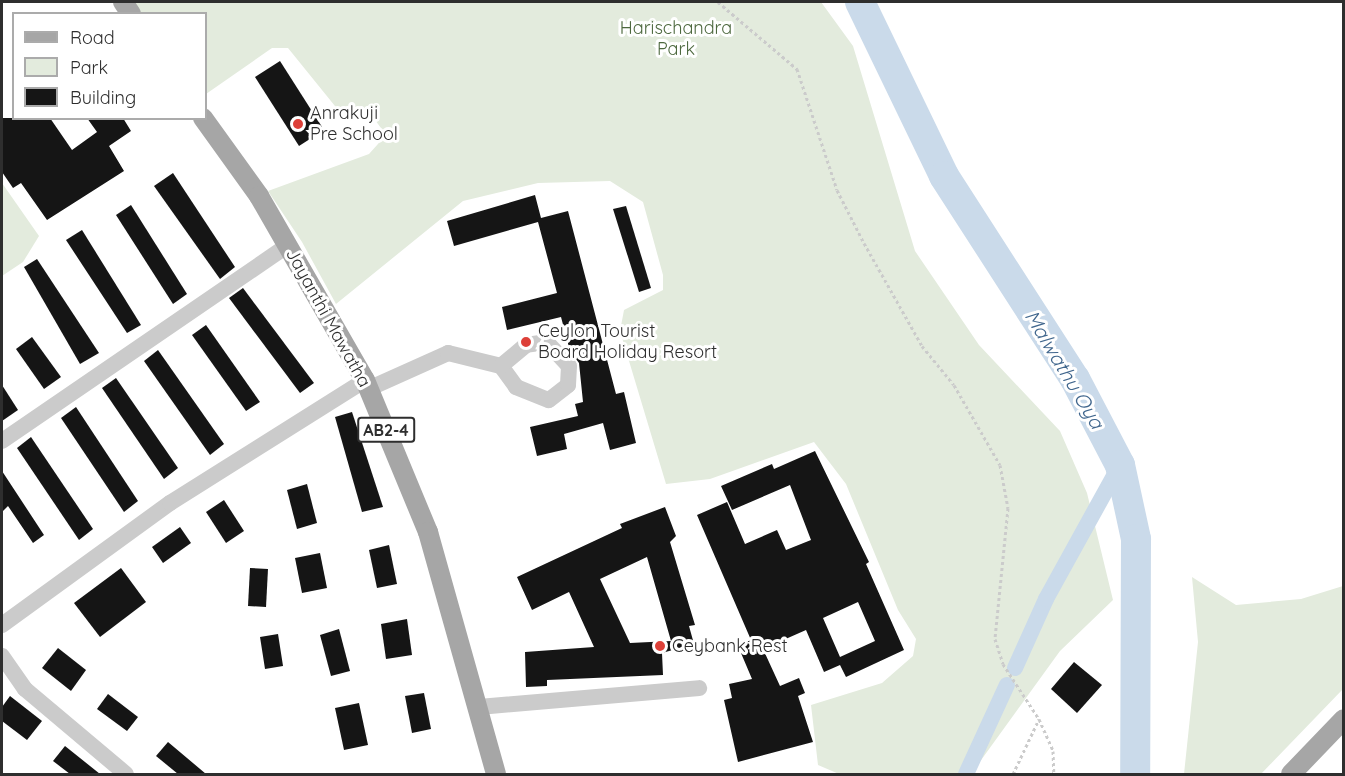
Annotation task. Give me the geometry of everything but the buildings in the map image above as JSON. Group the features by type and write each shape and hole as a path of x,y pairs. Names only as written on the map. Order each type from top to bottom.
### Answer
{"main road":[{"name":"Jayanthi Mawatha","path":"204,120 288,245 366,385 428,532 496,774"},
{"path":"1291,774 1344,719"}],"street":[{"path":"2,441 288,245"},
{"path":"2,626 170,503 366,385 448,353 501,366"},
{"path":"2,656 25,689 126,774"},
{"path":"479,707 699,688"}],"path":[{"path":"718,2 797,69 837,190 858,232 922,346 954,386 1000,465 1008,508 995,639 1003,664 1039,719 1053,752 1054,774"},
{"path":"1013,774 1039,719"}],"green space":[{"name":"Harischandra Park","path":"131,2 821,2 853,46 915,251 979,345 1060,431 1087,493 1113,600 1060,651 971,774 839,774 818,765 811,705 882,683 913,656 916,639 898,610 846,484 814,442 710,479 666,484 620,331 624,310 663,290 663,275 643,202 610,181 538,183 463,201 336,304 302,242 268,191 369,154 386,135 370,113 339,111 288,48 272,48 207,93 207,12 138,12"},
{"path":"2,183 39,236 23,262 2,276"},
{"path":"1192,577 1236,605 1301,599 1343,586 1343,689 1261,774 1184,774 1198,642"}],"waterway":[{"name":"Malwathu Oya","path":"860,2 944,176 1075,379 1120,465 1136,539 1135,774"},
{"path":"1015,668 1046,599 1120,465"},
{"path":"966,774 1007,685"}],"place":[{"name":"Anrakuji Pre School","path":"298,124"},
{"name":"Ceylon Tourist Board Holiday Resort","path":"526,342"},
{"name":"Ceybank Rest","path":"660,646"}]}
